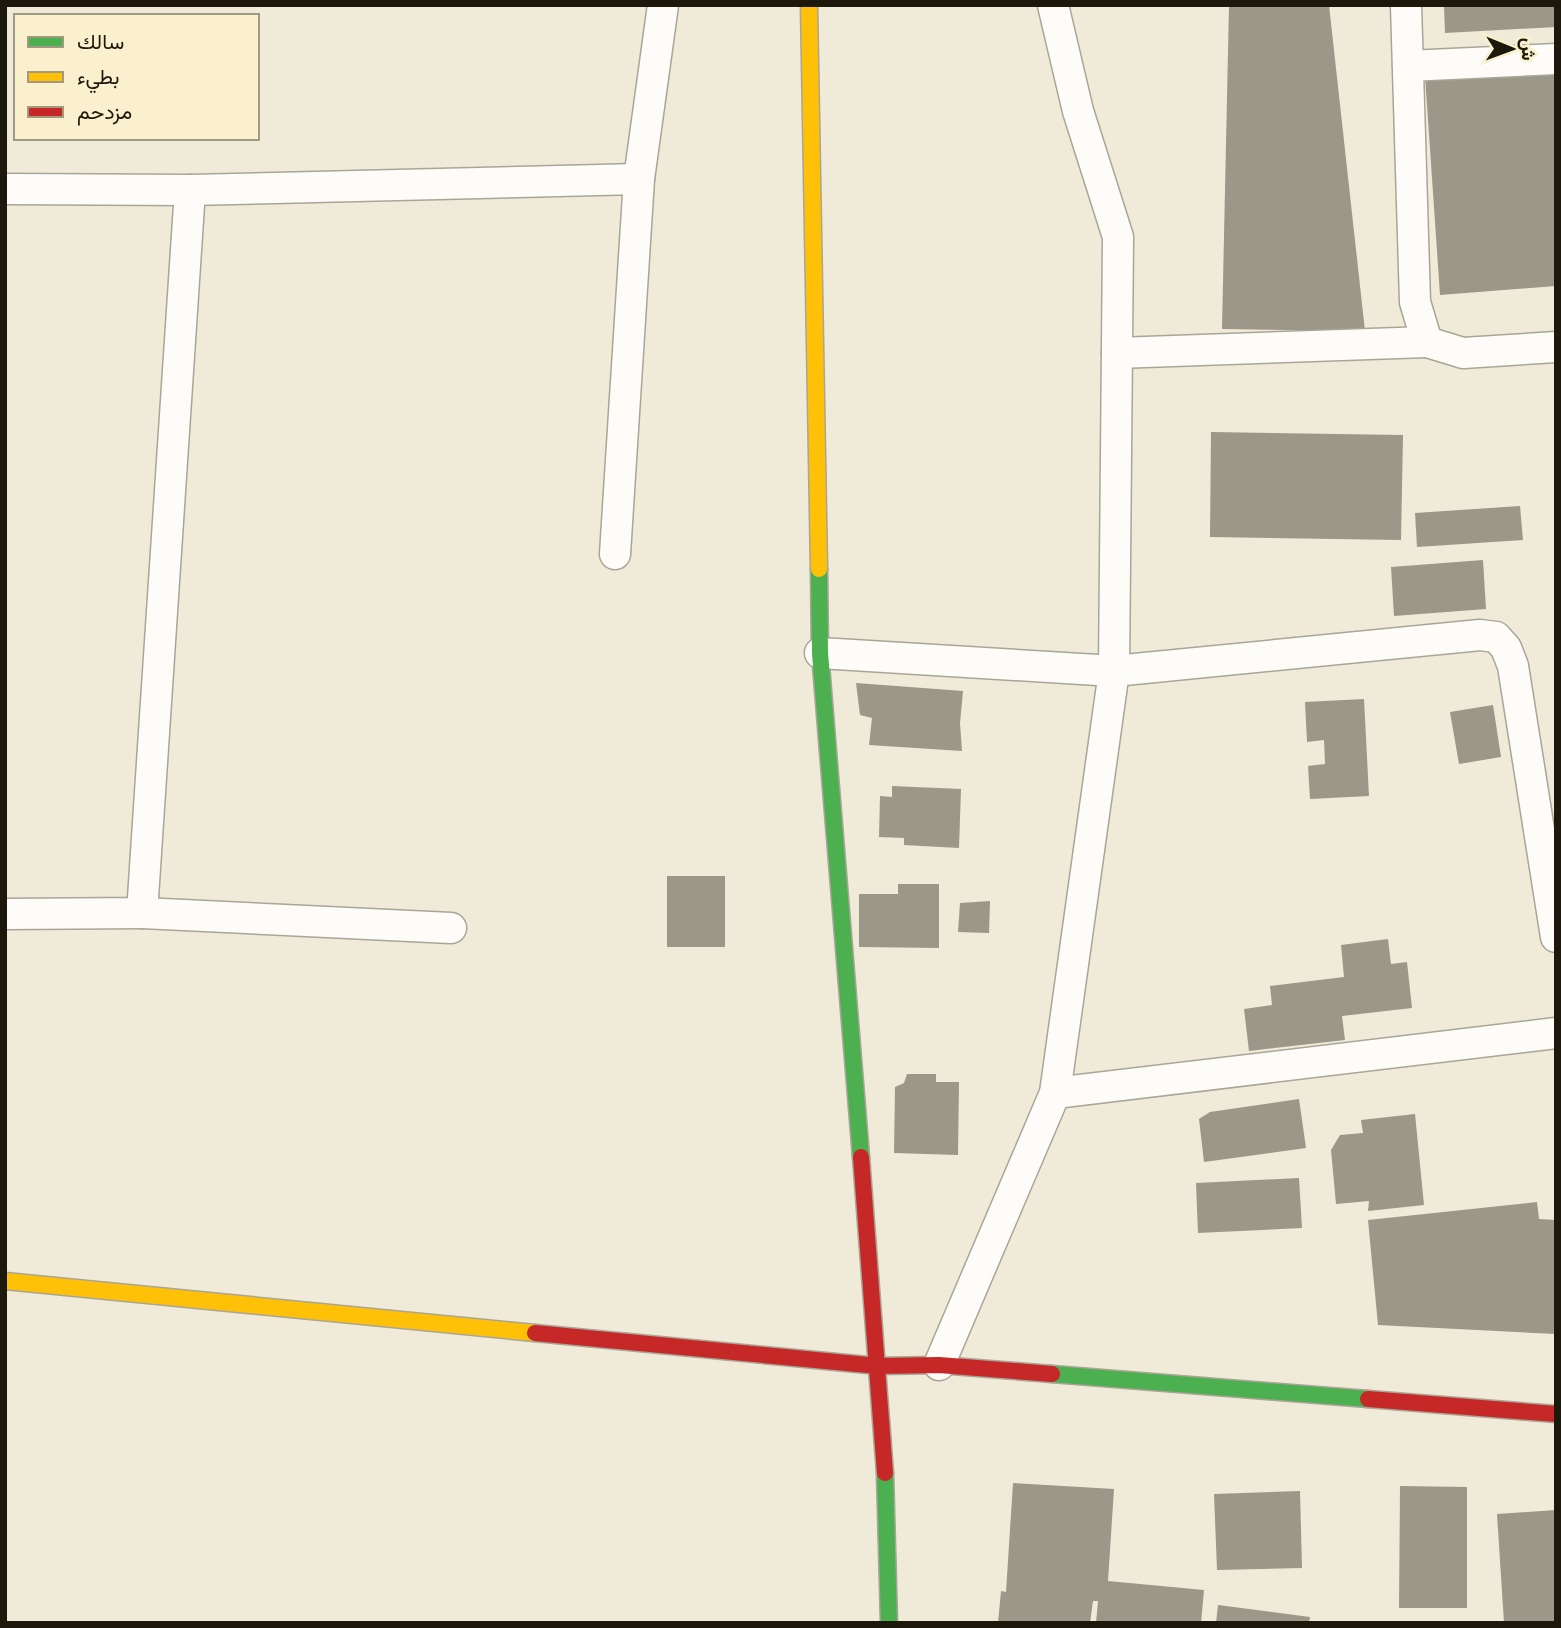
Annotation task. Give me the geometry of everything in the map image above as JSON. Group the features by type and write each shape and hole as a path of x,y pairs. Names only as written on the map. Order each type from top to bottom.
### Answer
{"street":[{"path":"615,554 639,180 663,5"},
{"path":"809,5 820,653 878,1366 888,1529 889,1623"},
{"path":"939,1364 1055,1093 1114,671 1118,237 1078,111 1053,5"},
{"path":"1406,5 1415,302 1427,342"},
{"path":"1408,66 1556,59"},
{"path":"5,189 190,190 639,180"},
{"path":"142,913 190,190"},
{"path":"1117,353 1427,342 1462,353 1556,347"},
{"path":"820,653 1114,671 1480,635 1496,637 1506,648 1513,666 1556,937"},
{"path":"5,914 142,913 451,928"},
{"path":"1055,1093 1556,1033"},
{"path":"5,1281 878,1366 939,1364 1556,1414"}],"building":[{"path":"1229,5 1329,5 1365,331 1222,329"},
{"path":"1444,5 1556,5 1556,27 1445,33"},
{"path":"1556,67 1556,286 1440,295 1425,76"},
{"path":"1211,432 1403,435 1401,540 1210,537"},
{"path":"1520,506 1523,540 1417,547 1415,513"},
{"path":"1483,560 1486,609 1394,616 1391,567"},
{"path":"856,683 963,691 960,723 962,751 869,745 872,718 860,715"},
{"path":"1364,699 1369,796 1310,799 1308,766 1325,764 1324,740 1307,742 1305,702"},
{"path":"1493,705 1501,757 1459,764 1450,712"},
{"path":"892,786 961,789 959,848 904,845 904,838 879,837 880,796 892,797"},
{"path":"667,876 725,876 725,947 667,947"},
{"path":"898,884 939,884 939,948 859,947 859,894 898,894"},
{"path":"990,901 989,933 958,932 960,903"},
{"path":"1388,939 1391,964 1407,962 1412,1008 1342,1016 1345,1040 1249,1051 1244,1009 1272,1005 1270,986 1344,977 1341,945"},
{"path":"907,1074 936,1074 936,1082 959,1082 958,1155 894,1153 895,1087 904,1083"},
{"path":"1299,1099 1306,1148 1204,1162 1199,1119 1210,1112"},
{"path":"1415,1114 1424,1205 1368,1211 1369,1201 1336,1204 1331,1150 1340,1135 1363,1133 1361,1120"},
{"path":"1299,1178 1302,1228 1198,1233 1196,1183"},
{"path":"1537,1202 1539,1219 1556,1220 1556,1334 1378,1325 1368,1220"},
{"path":"1013,1483 1114,1489 1108,1581 1204,1590 1201,1623 1096,1623 1098,1601 1093,1601 1090,1623 998,1623 1001,1591 1006,1592"},
{"path":"1400,1486 1467,1487 1467,1608 1399,1608"},
{"path":"1300,1491 1302,1568 1217,1570 1214,1494"},
{"path":"1556,1510 1556,1623 1504,1623 1497,1514"},
{"path":"1218,1605 1310,1617 1309,1623 1216,1623"}],"traffic: fast":[{"path":"819,569 820,653 861,1157"},
{"path":"1052,1374 1368,1399"},
{"path":"885,1473 889,1623"}],"traffic: slow":[{"path":"809,5 819,569"},
{"path":"5,1281 535,1333"}],"traffic: jam":[{"path":"861,1157 885,1473"},
{"path":"535,1333 878,1366 939,1365 1052,1374"},
{"path":"1368,1399 1556,1414"}]}
